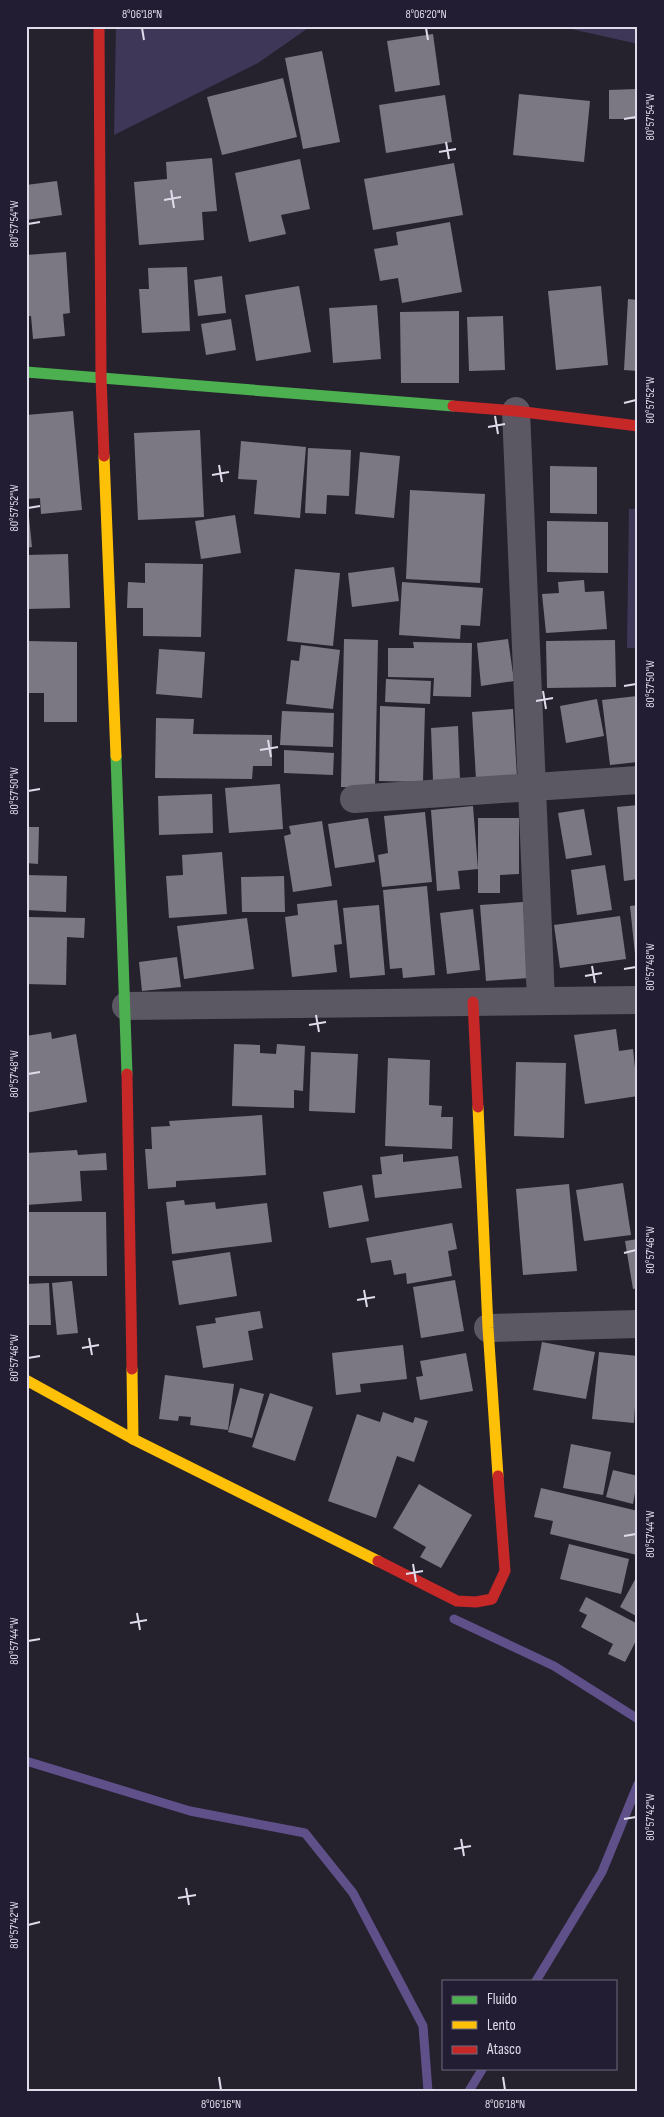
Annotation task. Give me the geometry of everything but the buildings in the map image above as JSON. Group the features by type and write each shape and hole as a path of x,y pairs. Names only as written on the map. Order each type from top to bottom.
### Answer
{"street":[{"path":"99,26 101,376 126,1006 133,1439"},
{"path":"26,372 101,376 516,411 638,426"},
{"path":"516,411 541,1001"},
{"path":"354,799 532,785 638,780"},
{"path":"126,1006 638,1000"},
{"path":"26,1380 133,1439 457,1601 476,1602 492,1599 505,1571 488,1328 473,1002"},
{"path":"488,1328 638,1324"}],"shaded area":[{"path":"116,26 311,26 258,63 114,135"},
{"path":"558,26 638,26 638,44"},
{"path":"629,509 638,509 638,648 627,648"}],"waterway":[{"path":"454,1619 554,1666 638,1719"},
{"path":"26,1761 190,1811 305,1833 353,1893 423,2026 428,2091"},
{"path":"537,1980 602,1872 638,1784"},
{"path":"469,2091 482,2070"}],"traffic: fast":[{"path":"26,372 453,406"},
{"path":"116,756 127,1074"}],"traffic: slow":[{"path":"104,456 116,756"},
{"path":"478,1107 488,1328 498,1476"},
{"path":"132,1369 133,1439"},
{"path":"26,1380 133,1439 378,1561"}],"traffic: jam":[{"path":"99,26 101,376 104,456"},
{"path":"453,406 516,411 638,426"},
{"path":"473,1002 478,1107"},
{"path":"127,1074 132,1369"},
{"path":"378,1561 457,1601 476,1602 492,1599 505,1571 498,1476"}]}
